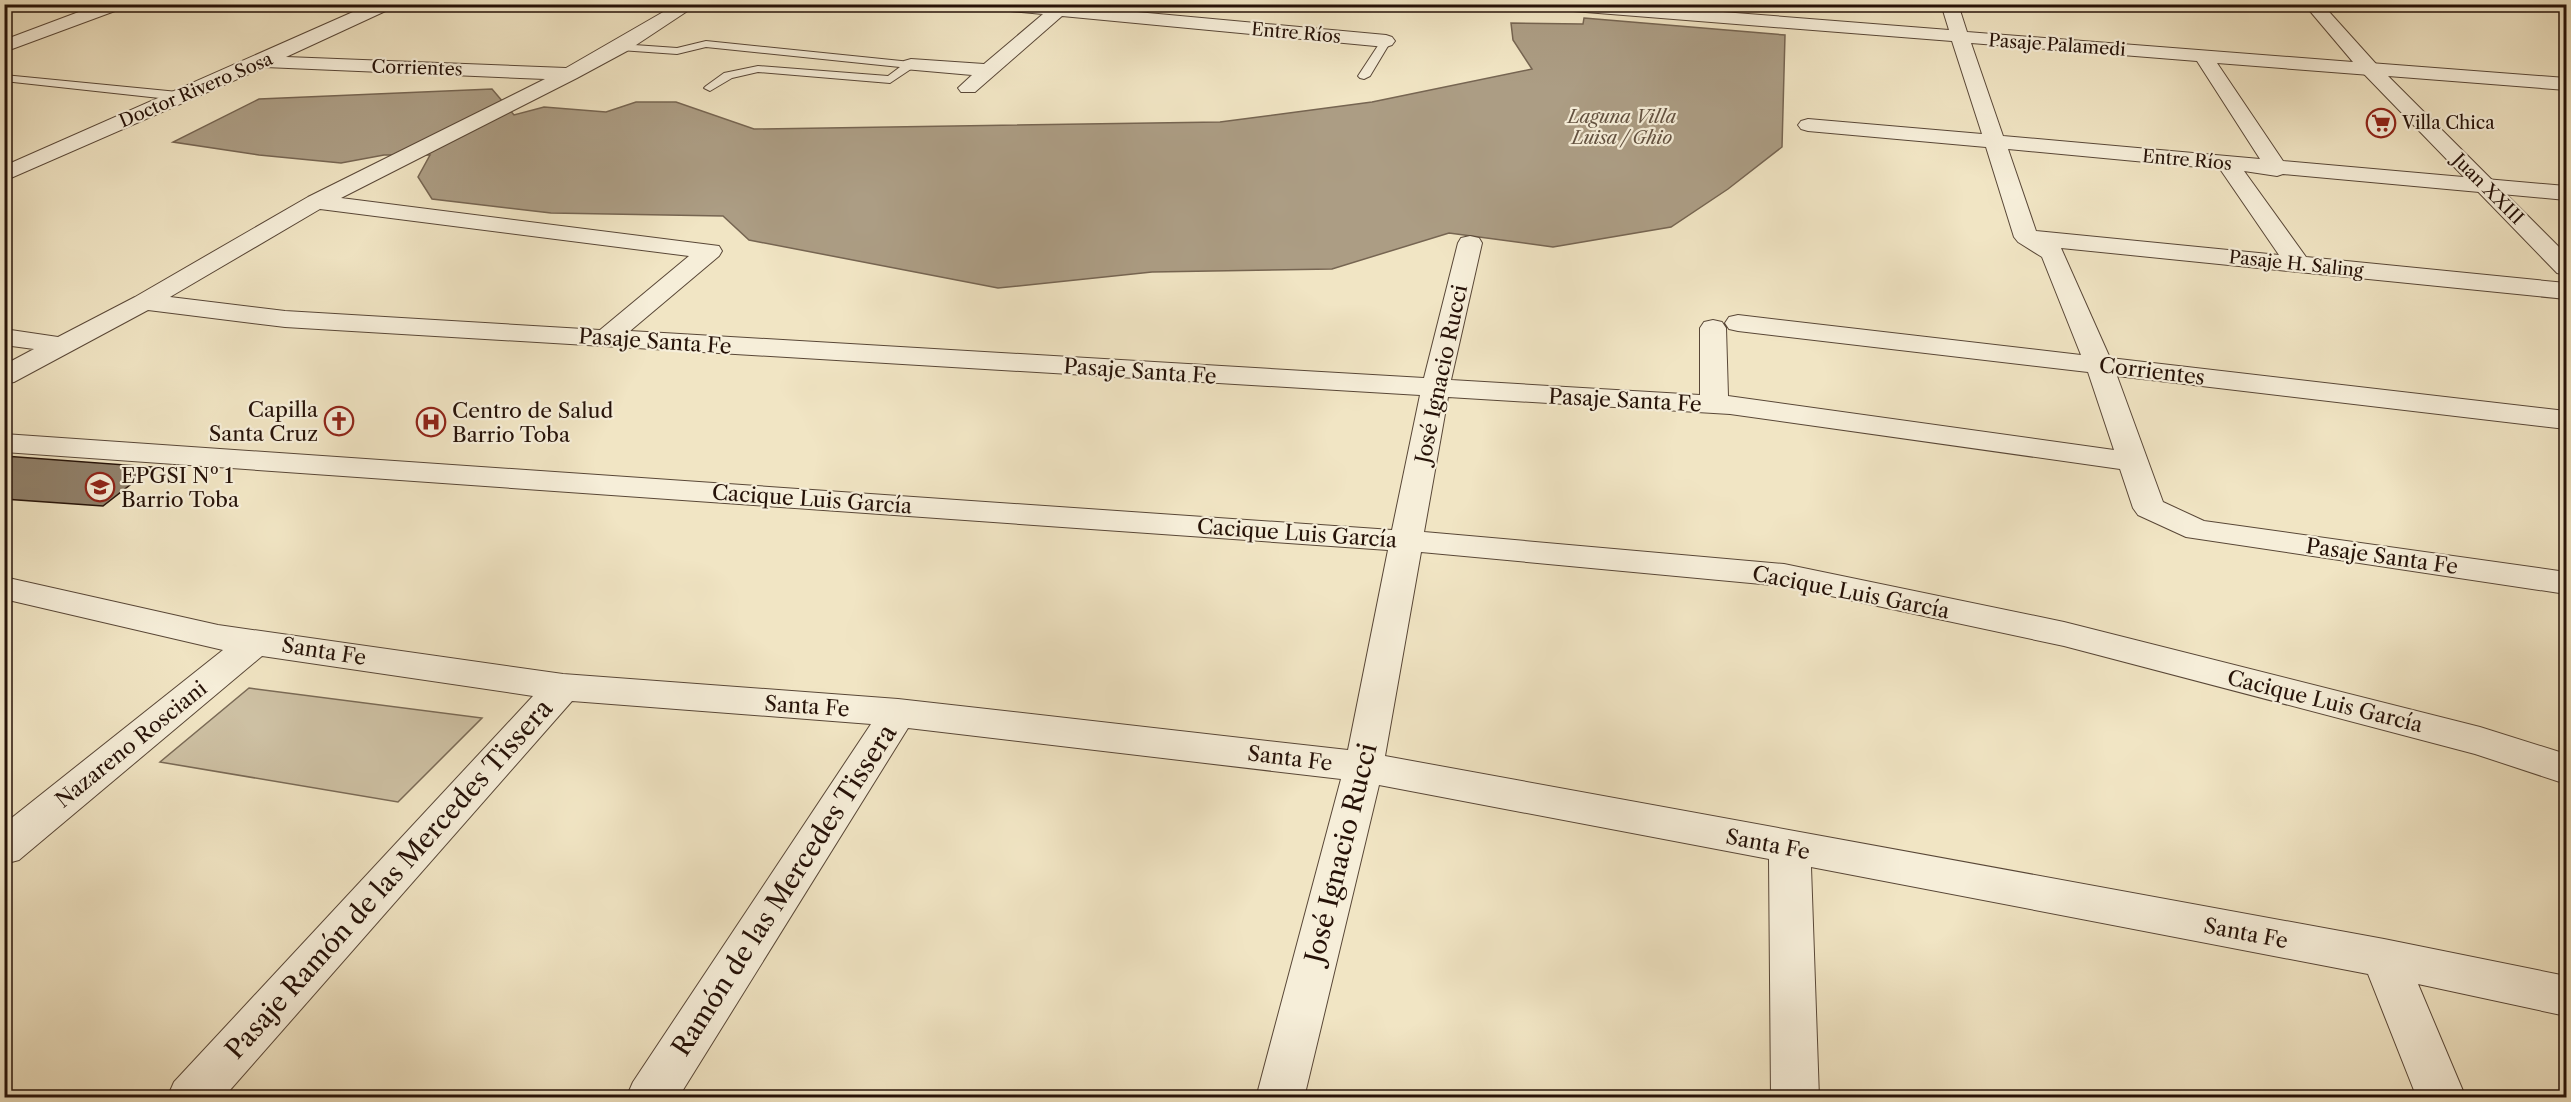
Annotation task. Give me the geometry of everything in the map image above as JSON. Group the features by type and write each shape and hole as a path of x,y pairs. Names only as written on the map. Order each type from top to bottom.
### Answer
{"street":[{"path":"4,47 117,4"},
{"name":"Doctor Rivero Sosa","path":"4,174 178,96 265,61 386,4"},
{"path":"4,376 144,302 316,202 620,47 690,4"},
{"name":"Entre Ríos","path":"990,4 1061,8 1386,41"},
{"name":"Pasaje Palamedi","path":"1548,4 2566,84"},
{"path":"1948,4 2026,237"},
{"name":"Juan XXIII","path":"2312,4 2370,69 2566,268"},
{"path":"968,88 1061,8"},
{"path":"2203,56 2277,169"},
{"name":"Corrientes","path":"265,61 570,74"},
{"path":"911,66 987,70"},
{"name":"Entre Ríos","path":"1808,125 2229,165 2566,193"},
{"path":"2229,165 2298,264"},
{"path":"316,202 710,251 606,338"},
{"name":"Pasaje H. Saling","path":"2026,237 2566,291"},
{"name":"Pasaje Santa Fe","path":"2026,237 2053,253 2099,365 2149,508 2197,530 2566,583"},
{"name":"José Ignacio Rucci","path":"1280,1098 1364,767 1435,389 1470,243"},
{"name":"Pasaje Santa Fe","path":"144,302 285,319 1714,404 2134,462"},
{"name":"Corrientes","path":"1714,404 1725,326 2099,365 2566,420"},
{"path":"4,337 60,345"},
{"name":"Cacique Luis García","path":"4,443 1408,541 1784,575 2064,634 2480,741 2566,769"},
{"name":"Santa Fe","path":"4,588 218,637 563,687 898,713 1364,767 2384,958 2566,996"},
{"name":"Nazareno Rosciani","path":"4,848 257,641"},
{"name":"Pasaje Ramón de las Mercedes Tissera","path":"191,1098 563,687"},
{"name":"Ramón de las Mercedes Tissera","path":"650,1098 898,713"},
{"path":"1790,848 1795,1098"},
{"path":"2384,958 2442,1098"}],"lane":[{"path":"1364,76 1386,41"},
{"path":"620,47 677,51 706,44 911,66"},
{"path":"710,88 728,75 758,69 890,80 911,66"},
{"path":"4,78 178,96"}],"shaded area":[{"path":"249,688 482,718 398,802 160,762"}],"water":[{"path":"1662,5 1758,5 1764,10"},
{"name":"Laguna Villa Luisa / Ghio","path":"1584,18 1785,35 1782,147 1728,189 1671,227 1553,247 1449,233 1332,269 1152,272 998,288 749,240 723,216 551,213 432,199 418,177 430,155 384,155 341,163 259,155 173,142 259,99 492,89 514,115 544,107 606,112 636,102 676,102 754,129 1220,122 1372,102 1532,69 1513,40 1511,23 1583,24"}],"building":[{"name":"EPGSI Nº 1 Barrio Toba","path":"4,456 153,467 103,506 4,499"}],"place":[{"name":"Villa Chica","path":"2381,123"},
{"name":"Capilla Santa Cruz","path":"339,421"},
{"name":"Centro de Salud Barrio Toba","path":"431,422"},
{"name":"EPGSI Nº 1 Barrio Toba","path":"100,487"}]}
